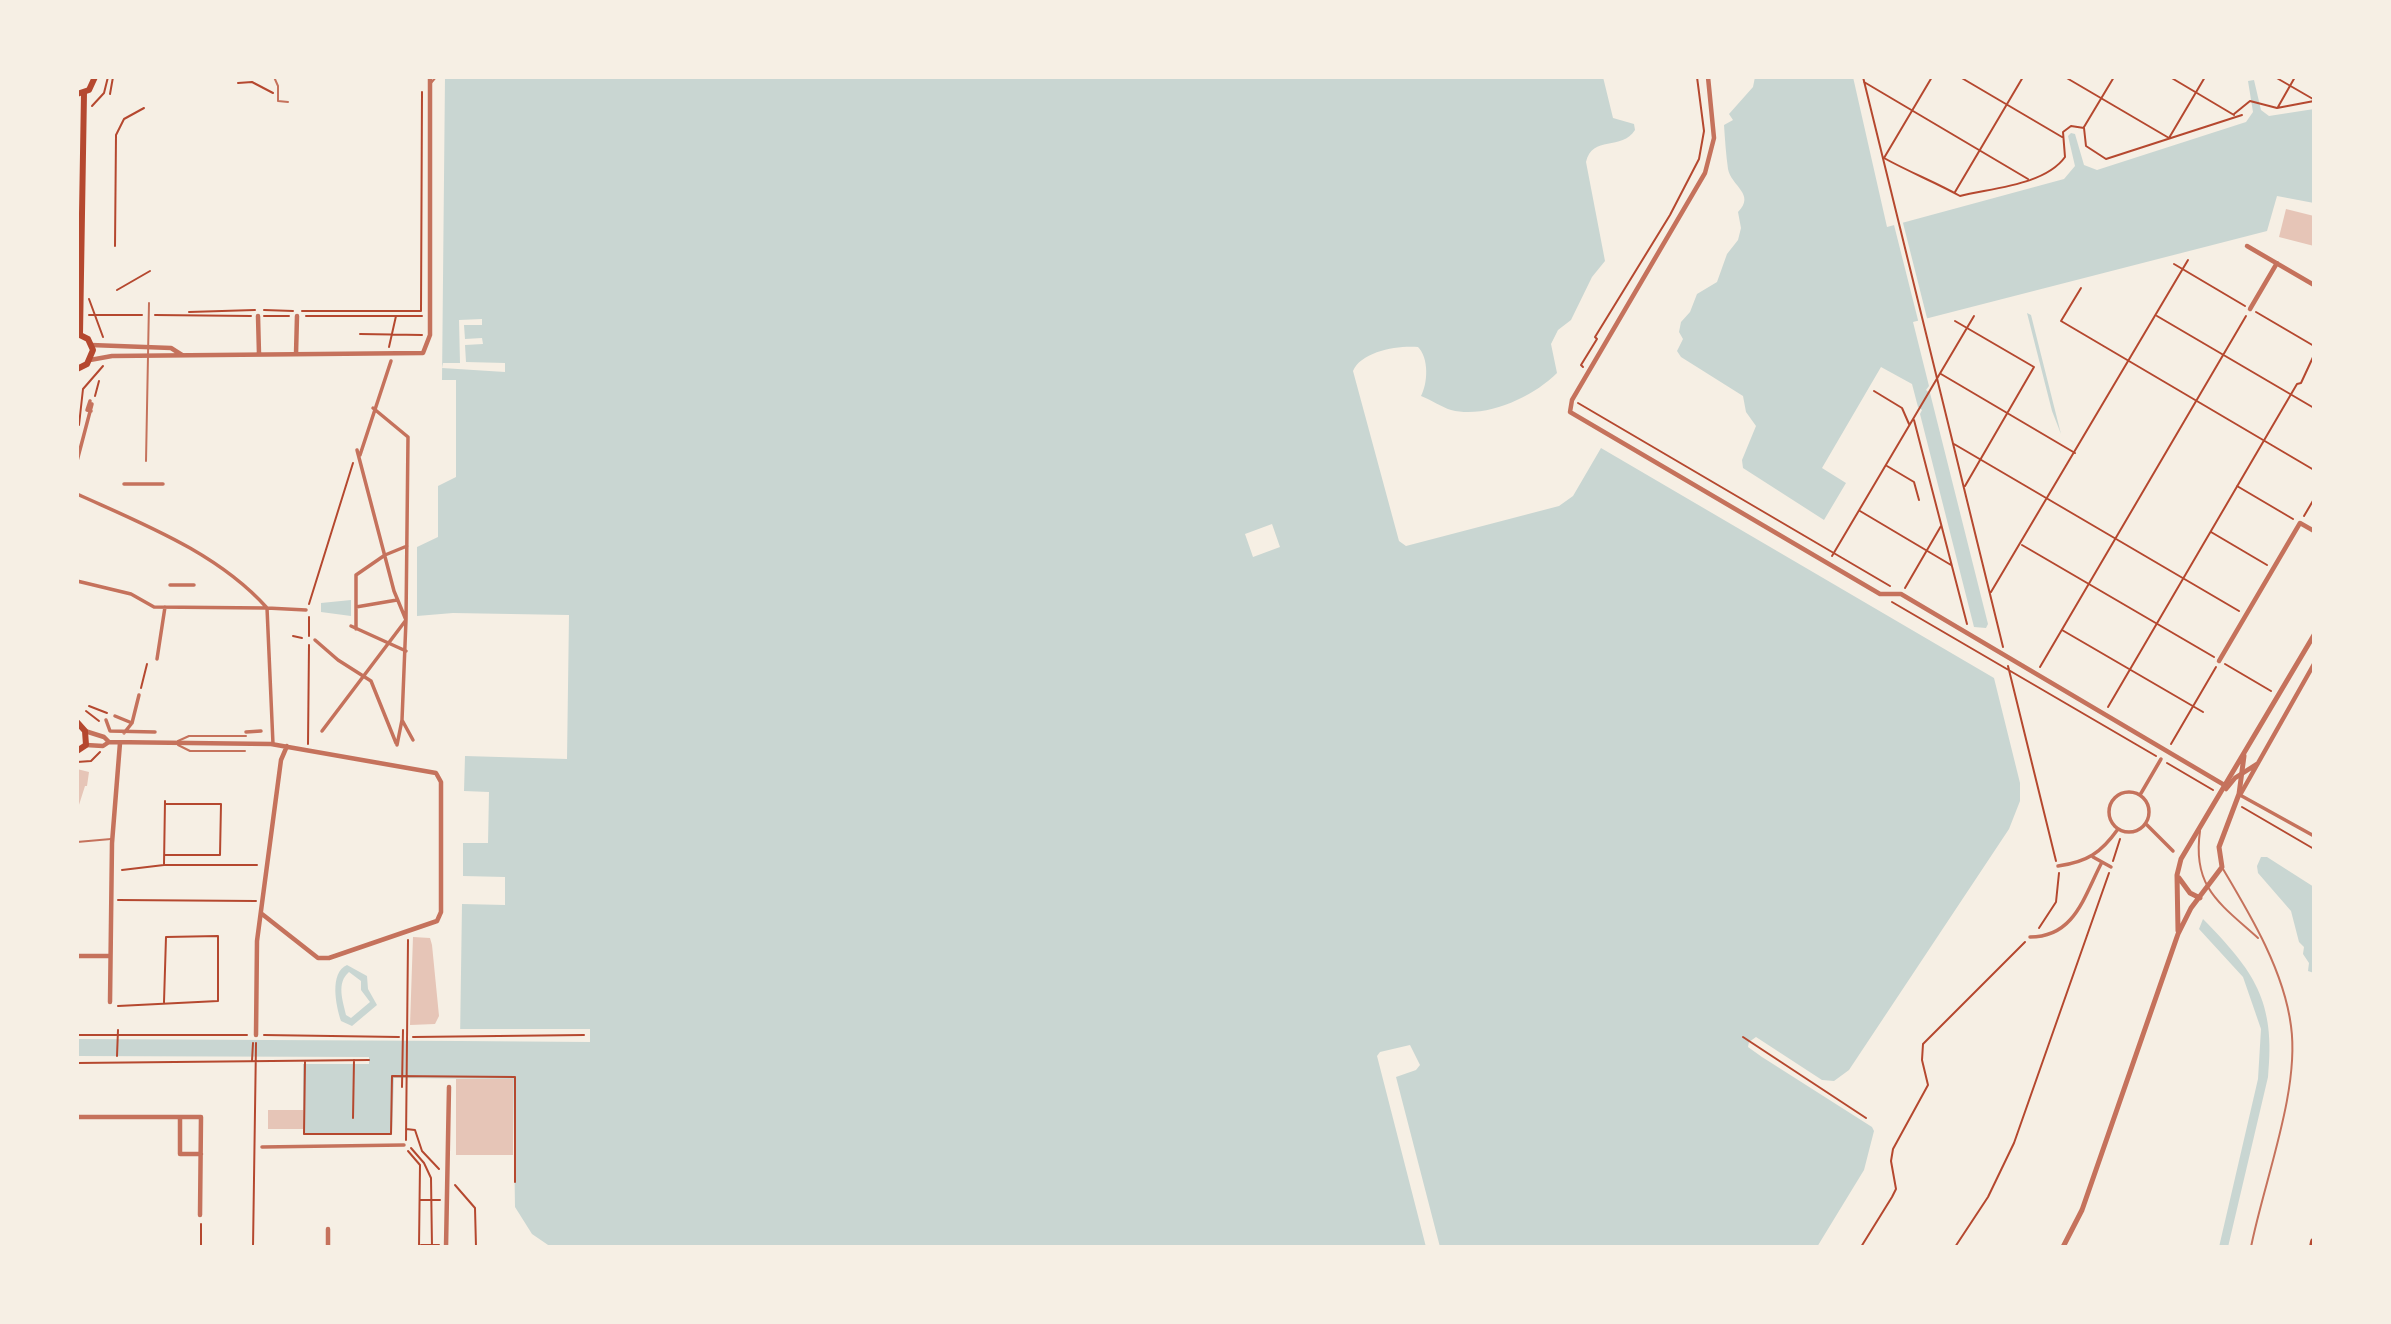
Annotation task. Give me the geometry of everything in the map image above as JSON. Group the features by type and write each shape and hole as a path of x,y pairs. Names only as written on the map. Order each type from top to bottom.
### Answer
{"main road":[{"path":"77,379 78,369 90,360 91,345 79,334 81,93 92,86 95,77"},
{"path":"77,722 85,731 86,745 77,751"}],"street":[{"path":"90,360 106,356 259,354 389,358 418,355 427,349 430,335 430,77"},
{"path":"1708,77 1714,138 1705,173 1572,400 1569,409 1573,415 1880,594 1899,593 2226,786"},
{"path":"2248,246 2314,285"},
{"path":"2250,309 2277,263"},
{"path":"258,316 259,354"},
{"path":"296,354 297,316"},
{"path":"91,345 171,348 183,356"},
{"path":"360,455 389,358"},
{"path":"77,461 91,403"},
{"path":"315,640 338,660 372,681 397,745 402,720 406,652 408,438 374,408"},
{"path":"357,450 397,600 406,620"},
{"path":"124,484 163,484"},
{"path":"77,495 186,546 244,582 267,608 273,744"},
{"path":"2219,661 2300,523 2314,531"},
{"path":"356,629 356,575 385,555 407,546"},
{"path":"77,581 131,594 154,607 306,610"},
{"path":"170,585 194,585"},
{"path":"356,607 397,600"},
{"path":"158,659 163,607"},
{"path":"322,731 406,620"},
{"path":"351,626 406,652"},
{"path":"2178,934 2177,875 2181,859 2314,635"},
{"path":"2063,1247 2082,1210 2178,934 2222,867 2219,847 2236,803 2314,664"},
{"path":"124,733 132,723 139,695"},
{"path":"115,716 132,723"},
{"path":"106,720 110,731 155,732"},
{"path":"402,720 413,740"},
{"path":"85,731 104,737 109,742"},
{"path":"246,734 261,731"},
{"path":"86,745 103,746 109,742 273,744 426,769 436,773 441,782 441,912 438,921 329,958 318,958 262,914"},
{"path":"110,1002 112,839 120,743"},
{"path":"255,1037 257,941 282,760 287,746"},
{"path":"2236,803 2244,756"},
{"path":"2140,794 2161,760"},
{"path":"2221,794 2242,773 2258,764"},
{"path":"2126,792 2140,794 2149,808 2146,824 2138,831 2120,830 2110,818 2113,799 2126,792"},
{"path":"2240,795 2314,836"},
{"path":"2146,824 2173,851"},
{"path":"2057,866 2093,857 2102,851 2120,830"},
{"path":"2093,857 2111,867"},
{"path":"2030,937 2049,937 2063,929 2077,910 2102,862"},
{"path":"2177,875 2190,893 2200,898"},
{"path":"77,956 110,956"},
{"path":"446,1246 449,1087"},
{"path":"77,1117 201,1117 200,1214"},
{"path":"180,1117 180,1154 201,1154"},
{"path":"262,1147 404,1145"},
{"path":"328,1229 328,1247"}],"lane":[{"path":"274,77 278,102 288,102"},
{"path":"430,84 436,77"},
{"path":"146,461 149,303"},
{"path":"174,743 189,736 246,734"},
{"path":"174,743 190,751 245,751"},
{"path":"2200,831 2198,867 2208,889 2259,938"},
{"path":"77,842 112,839"},
{"path":"2222,867 2274,965 2286,999 2292,1051 2285,1102 2251,1247"}],"path":[{"path":"90,113 90,107 104,93 108,77"},
{"path":"110,94 113,77"},
{"path":"1578,377 1597,339 1595,337 1670,215 1699,159 1704,131 1697,77"},
{"path":"1861,1247 1896,1188 1891,1161 1893,1149 1927,1092 1921,1050 1925,1040 2046,921 2056,902 2060,883 1863,77"},
{"path":"1884,158 1932,77"},
{"path":"1960,77 2062,137"},
{"path":"1955,193 2023,77"},
{"path":"2065,77 2169,138"},
{"path":"2114,77 2084,128 2086,146 2106,159 2240,116 2170,77"},
{"path":"2169,138 2204,77"},
{"path":"2275,77 2314,100"},
{"path":"2277,108 2295,77"},
{"path":"1864,82 2029,179"},
{"path":"237,83 263,86 278,97"},
{"path":"189,312 421,311 422,84"},
{"path":"2234,114 2250,101 2277,108 2314,100"},
{"path":"115,246 116,135 124,119 144,108"},
{"path":"1884,158 1921,179 1960,196 2029,179 2064,159 2062,137 2065,129 2071,126 2084,128"},
{"path":"1990,592 2048,499 2188,260"},
{"path":"117,289 150,271"},
{"path":"2081,288 2061,321 2314,470"},
{"path":"89,298 93,315 107,347"},
{"path":"2031,683 2250,309"},
{"path":"93,315 430,316"},
{"path":"2156,315 2314,408"},
{"path":"389,358 396,316"},
{"path":"1829,564 1974,316"},
{"path":"1955,321 2034,367 1964,487"},
{"path":"360,334 430,335"},
{"path":"2098,723 2264,440 2301,383 2314,355"},
{"path":"79,430 78,409 83,388 100,370 106,356"},
{"path":"1940,373 2075,453"},
{"path":"91,403 99,381"},
{"path":"1874,391 1902,408 1906,422 1910,425"},
{"path":"1572,400 1899,593 1942,525"},
{"path":"1914,419 1969,635"},
{"path":"1953,443 2246,615"},
{"path":"307,749 310,595 357,450"},
{"path":"1886,466 1914,482 1919,500"},
{"path":"2237,486 2300,523 2314,499"},
{"path":"1859,511 1951,565"},
{"path":"2210,532 2273,569"},
{"path":"2021,544 2275,694"},
{"path":"1880,594 2221,794"},
{"path":"2062,630 2203,712"},
{"path":"293,636 302,638"},
{"path":"2169,747 2219,661"},
{"path":"139,695 147,664"},
{"path":"89,706 115,716"},
{"path":"86,710 101,723 104,737"},
{"path":"77,762 96,758 103,746"},
{"path":"164,855 220,855 221,804 165,802 164,855 164,865"},
{"path":"2236,803 2314,849"},
{"path":"1955,1247 1988,1197 2014,1143 2111,867 2120,830"},
{"path":"122,870 164,865 257,865"},
{"path":"110,900 264,901"},
{"path":"408,932 406,1141 429,1170 432,1246"},
{"path":"118,1006 218,1001 218,936 166,937 164,1002"},
{"path":"117,1056 118,1030"},
{"path":"402,1087 403,1030"},
{"path":"390,1032 390,1037"},
{"path":"77,1035 398,1037"},
{"path":"413,1037 584,1035"},
{"path":"253,1247 255,1037"},
{"path":"1743,1037 1866,1118"},
{"path":"353,1118 354,1060"},
{"path":"77,1063 369,1060"},
{"path":"304,1061 304,1134 391,1134 393,1076 515,1077 515,1182"},
{"path":"404,1145 420,1166 419,1246 446,1246"},
{"path":"420,1200 447,1200"},
{"path":"200,1214 201,1247"}],"shaded area":[{"path":"445,77 1603,77 1613,118 1634,124 1635,130 1623,140 1594,149 1586,162 1605,261 1592,277 1571,320 1558,330 1551,344 1557,373 1535,390 1508,404 1494,409 1465,412 1447,409 1421,396 1426,371 1424,357 1418,347 1391,348 1372,354 1357,364 1353,371 1399,541 1406,546 1559,506 1573,496 1601,448 1994,678 2020,783 2020,801 2009,829 1849,1070 1834,1081 1822,1080 1756,1037 1749,1042 1748,1047 1762,1057 1872,1127 1874,1131 1864,1170 1817,1247 1440,1247 1396,1077 1416,1070 1420,1065 1410,1045 1380,1052 1377,1056 1426,1247 551,1247 532,1234 515,1207 513,1079 394,1078 392,1135 303,1135 303,1064 369,1064 369,1057 77,1056 77,1039 460,1041 462,904 505,905 505,877 463,876 463,843 488,843 489,792 464,791 465,756 567,759 569,615 453,613 417,616 417,547 438,537 438,486 456,477 456,380 442,380","holes":["1272,524 1280,547 1253,557 1245,534"]},
{"path":"1755,77 1853,77 1887,227 2064,179 2075,166 2068,136 2071,133 2075,134 2084,165 2097,170 2246,122 2253,112 2248,81 2254,80 2261,110 2269,116 2314,109 2314,203 2277,196 2267,231 1913,322 1929,386 1926,390 1930,393 1988,624 1986,628 1974,627 1920,414 1922,410 1918,407 1912,384 1881,367 1822,468 1846,483 1824,520 1743,468 1742,460 1756,426 1746,412 1743,396 1681,357 1677,351 1683,339 1679,332 1681,322 1690,312 1697,294 1717,282 1727,254 1738,240 1741,228 1738,212 1743,206 1744,195 1728,169 1724,125 1733,120 1729,114 1753,87"},
{"path":"2027,313 2031,315 2061,434 2052,411"},
{"path":"351,600 351,616 321,612 321,603"},
{"path":"2261,857 2267,857 2314,887 2314,973 2308,971 2309,963 2303,954 2304,947 2299,942 2291,911 2258,873 2257,866"},
{"path":"2203,919 2236,955 2258,989 2264,1007 2270,1051 2268,1077 2228,1247 2219,1247 2258,1079 2261,1029 2243,977 2199,929"},
{"path":"347,965 367,976 368,989 377,1005 352,1026 341,1021 337,1007 335,990 341,969","holes":["349,972 361,981 361,990 370,1002 351,1018 346,1015 343,1004 343,981"]}],"pier":[{"path":"1902,219 1928,322 1919,324 1893,221"},
{"path":"482,319 482,325 464,325 465,339 482,338 483,344 465,345 466,362 505,363 505,372 442,368 443,363 460,363 459,320"},
{"path":"460,1029 590,1029 590,1042 460,1041"}],"building":[{"path":"2286,209 2314,216 2314,246 2279,237"},
{"path":"77,769 89,772 87,786 78,808"},
{"path":"413,937 430,938 432,945 439,1016 435,1024 410,1025"},
{"path":"456,1079 513,1079 513,1155 456,1155"},
{"path":"268,1110 303,1110 303,1129 268,1129"}]}
